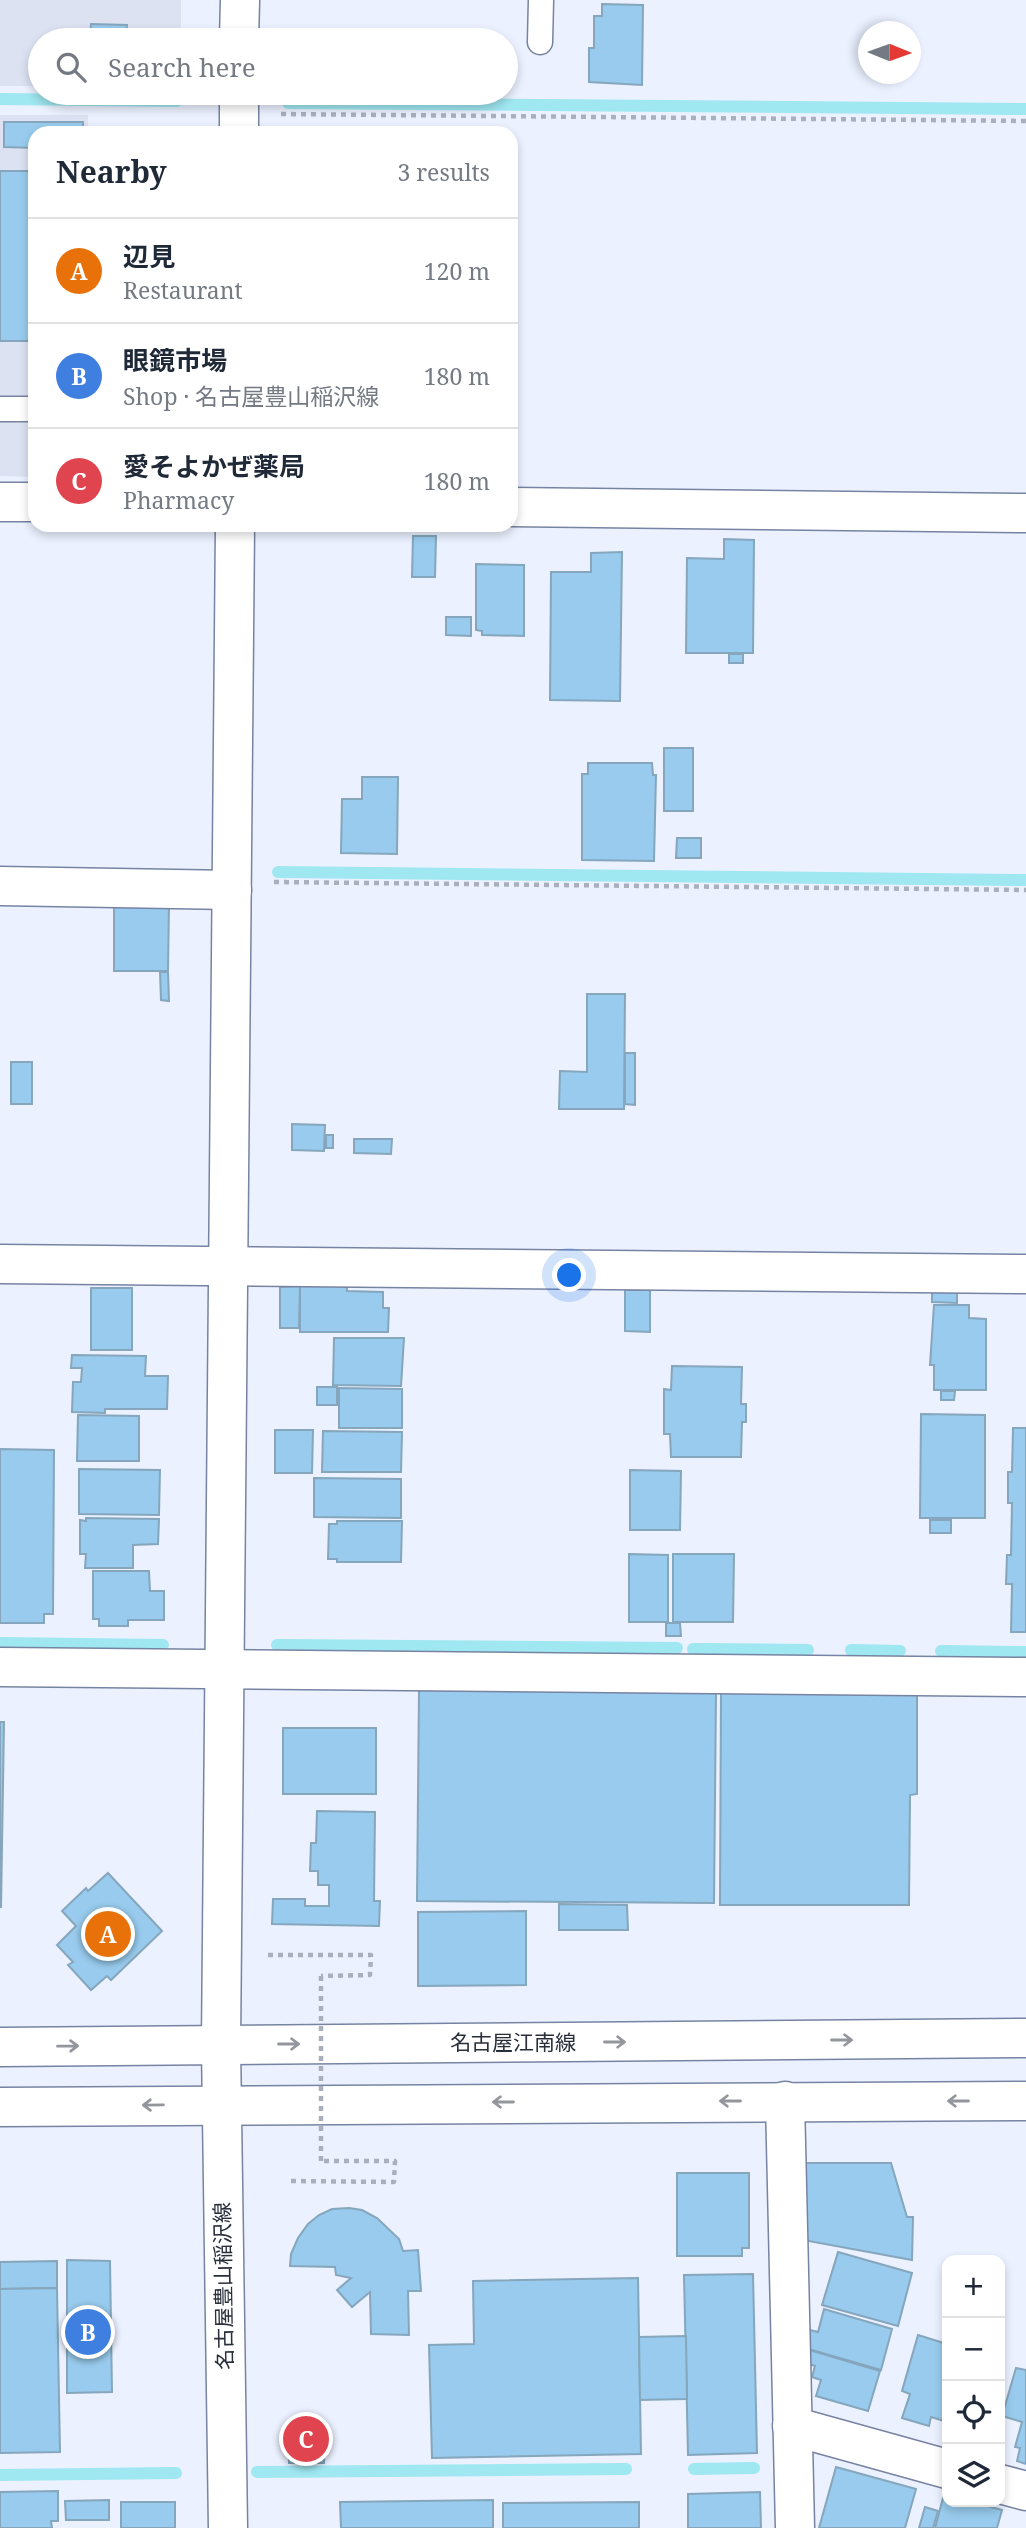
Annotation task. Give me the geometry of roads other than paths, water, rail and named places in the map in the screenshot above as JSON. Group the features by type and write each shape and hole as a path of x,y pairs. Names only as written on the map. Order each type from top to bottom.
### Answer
{"street":[{"path":"239,28 240,0"},
{"path":"0,502 28,502"},
{"path":"518,507 1026,513"},
{"name":"名古屋豊山稲沢線","path":"228,2528 221,2045 235,532"},
{"path":"0,886 232,885"},
{"path":"0,1264 1026,1274"},
{"path":"0,1667 1026,1677"},
{"name":"名古屋江南線","path":"0,2047 1026,2038"},
{"path":"785,2101 795,2528"},
{"path":"0,2107 1026,2101"},
{"path":"792,2426 942,2468"},
{"path":"1005,2485 1026,2491"}],"lane":[{"path":"540,42 541,0"},
{"path":"0,409 28,409"}],"waterway":[{"path":"0,99 28,99"},
{"path":"518,105 1026,109"},
{"path":"278,872 1026,880"},
{"path":"0,1643 163,1645"},
{"path":"277,1645 677,1648"},
{"path":"693,1649 808,1650"},
{"path":"851,1650 900,1651"},
{"path":"941,1651 1026,1652"},
{"path":"694,2469 754,2468"},
{"path":"257,2472 626,2469"},
{"path":"0,2475 176,2473"}],"place":[{"name":"辺見","path":"108,1934"},
{"name":"眼鏡市場","path":"88,2332"},
{"name":"愛そよかぜ薬局","path":"306,2439"}]}
